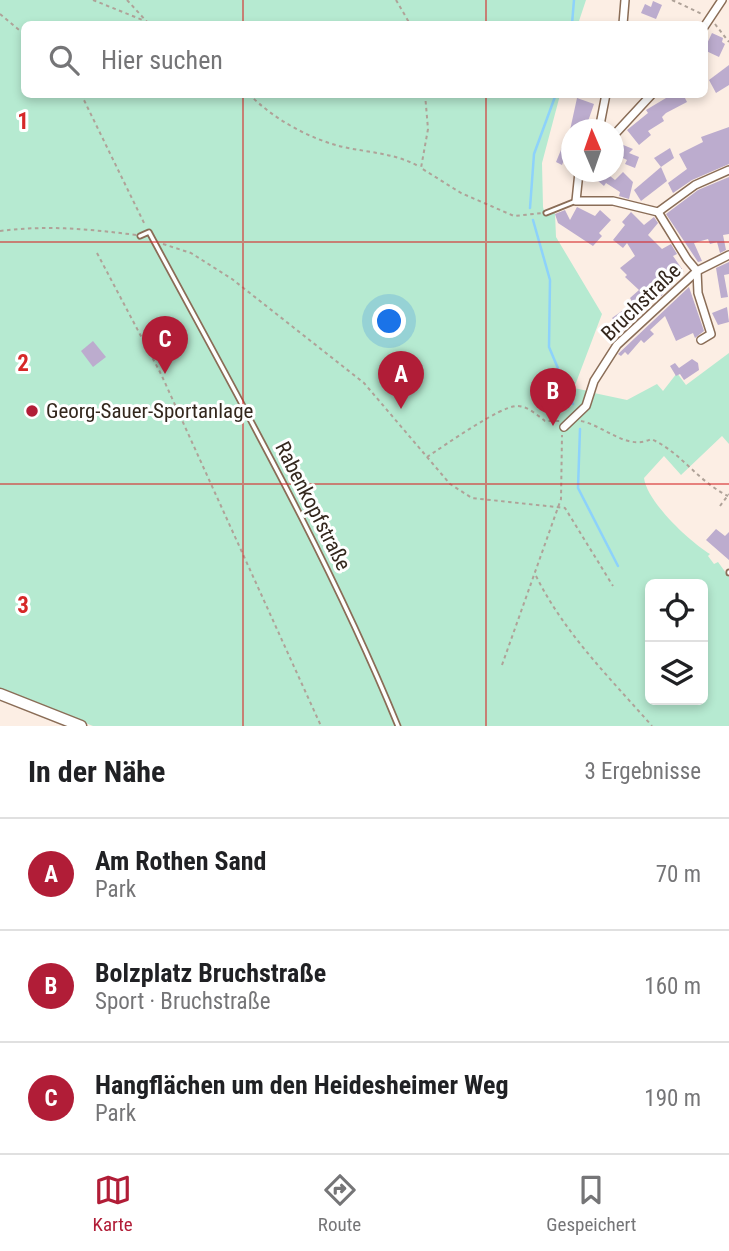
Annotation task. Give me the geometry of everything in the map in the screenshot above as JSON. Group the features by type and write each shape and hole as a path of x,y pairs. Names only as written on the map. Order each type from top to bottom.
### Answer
{"main road":[{"path":"0,694 81,726"}],"street":[{"path":"623,21 625,0"},
{"path":"708,22 722,0"},
{"path":"601,119 605,98"},
{"path":"624,124 648,98"},
{"path":"658,212 695,185 729,170"},
{"path":"578,182 576,201 613,201 658,212 697,271"},
{"name":"Bruchstraße","path":"569,422 586,406 594,381 617,345 697,271 729,256"},
{"name":"Bruchstraße","path":"697,271 698,293 711,334 701,340"}],"lane":[{"path":"546,213 576,201"},
{"path":"140,236 149,232"},
{"name":"Rabenkopfstraße","path":"149,232 335,582 398,726"}],"path":[{"path":"93,0 145,21"},
{"path":"127,0 145,21"},
{"path":"396,0 408,21"},
{"path":"0,14 21,32"},
{"path":"83,98 149,232"},
{"path":"255,98 305,133 341,146 400,156 461,193 514,216 546,213"},
{"path":"421,168 428,129 425,98"},
{"path":"0,231 38,226 69,227 140,236"},
{"path":"155,244 191,253 232,279 364,383 450,484 472,498 565,508 613,586"},
{"path":"97,253 161,374 321,726"},
{"path":"426,458 494,415 516,406 532,411 545,421 595,424 631,443 639,445 651,439 661,443 698,478 728,495 720,506"},
{"path":"502,665 559,507 563,486 561,441 569,422"},
{"path":"535,575 567,629 620,693 652,726"}],"green space":[{"path":"0,0 586,0 579,21 21,21 21,98 559,98 542,163 543,207 544,211 555,213 556,237 602,314 574,388 588,391 580,408 590,406 594,393 627,400 657,384 663,391 677,373 686,385 729,353 729,444 722,436 681,475 664,456 644,478 647,488 661,509 681,531 710,554 708,556 714,564 718,562 729,577 729,726 93,726 0,690"}],"building":[{"path":"653,1 662,5 656,19 641,13 645,4 651,7"},
{"path":"712,33 723,38 722,42 725,44 719,57 708,52 708,42"},
{"path":"729,65 729,85 716,93 709,80"},
{"path":"577,98 594,104 589,119 572,119"},
{"path":"666,98 685,98 687,102 666,113 662,117 664,121 648,131 651,135 639,145 627,130 648,113 646,110"},
{"path":"729,127 729,164 692,180 673,193 668,183 687,169 679,154 703,142 701,137"},
{"path":"624,145 633,149 629,153 639,157 635,168 625,164 627,160 624,158"},
{"path":"670,148 674,158 661,167 654,158"},
{"path":"561,150 561,164 556,162"},
{"path":"661,167 667,181 641,201 634,190"},
{"path":"624,173 633,182 629,199 619,196 620,192 606,183 604,186 599,182 624,182"},
{"path":"729,177 729,234 723,235 726,250 720,253 717,242 710,244 708,239 694,243 702,261 698,262 666,214 698,190"},
{"path":"577,207 595,216 600,210 611,220 599,233 602,236 593,246 558,223 555,214 565,210 570,220"},
{"path":"631,212 644,225 654,217 658,223 648,235 662,249 671,244 677,254 673,256 682,269 677,270 684,271 668,282 672,286 658,299 654,294 644,302 649,307 623,331 612,318 633,303 630,298 639,290 620,268 635,256 627,243 623,248 613,240 625,225 622,222"},
{"path":"729,262 729,274 724,275 728,297 721,298 716,268"},
{"path":"689,287 704,331 695,338 693,333 676,341 665,316 650,330 654,334 644,343 641,340 628,355 625,352 621,356 618,354"},
{"path":"727,307 729,322 718,325 712,313"},
{"path":"93,341 106,357 93,367 81,351"},
{"path":"692,359 698,363 699,370 684,380 680,374 676,376 670,366 675,363 679,368"},
{"path":"716,529 725,536 729,532 729,560 706,540"}],"waterway":[{"path":"572,21 574,0"},
{"path":"530,208 534,154 555,98"},
{"path":"533,220 550,280 549,347 573,404"},
{"path":"580,429 578,488 618,566"}],"place":[{"name":"Hangflächen um den Heidesheimer Weg","path":"165,374"},
{"name":"Am Rothen Sand","path":"401,409"},
{"name":"Georg-Sauer-Sportanlage","path":"32,411"},
{"name":"Bolzplatz Bruchstraße","path":"553,426"}]}
